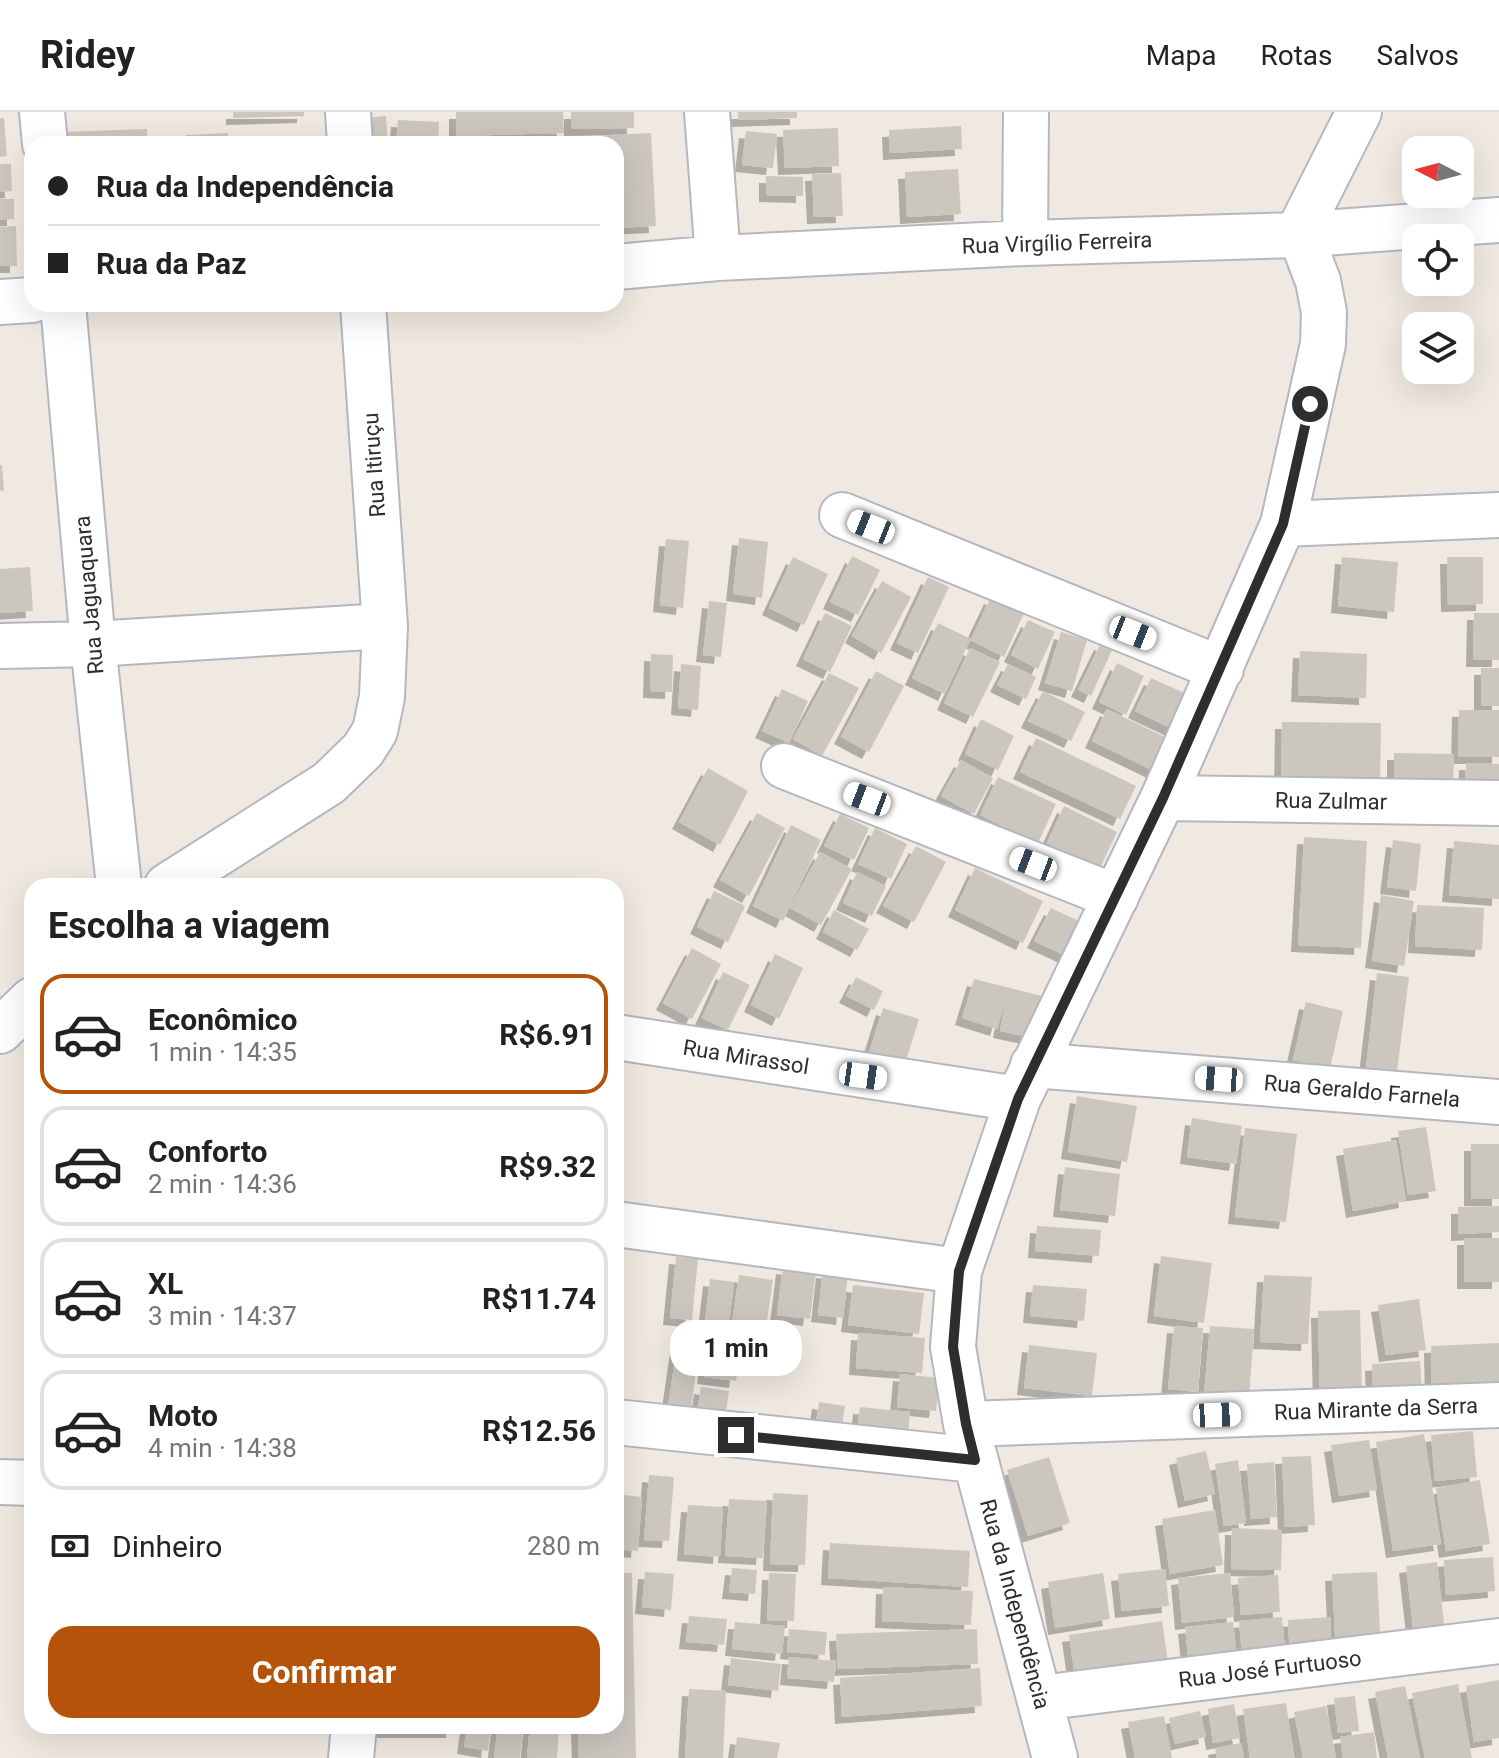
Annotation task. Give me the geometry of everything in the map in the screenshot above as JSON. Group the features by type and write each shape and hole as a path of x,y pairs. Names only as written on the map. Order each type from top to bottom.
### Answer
{"street":[{"path":"42,112 44,136"},
{"path":"348,112 350,136"},
{"path":"707,112 718,258"},
{"path":"1025,243 1026,112"},
{"path":"1297,235 1359,112"},
{"name":"Rua Virgílio Ferreira","path":"624,266 718,258 1025,243 1297,235 1499,220"},
{"name":"Rua da Independência","path":"1055,1758 970,1442 953,1347 959,1271 1025,1082 1163,798 1283,524 1323,344 1324,312 1318,281 1297,235"},
{"path":"0,302 24,300"},
{"name":"Rua Jaguaquara","path":"64,312 93,644 118,878"},
{"name":"Rua Itiruçu","path":"180,878 329,783 363,750 375,731 382,697 385,626 364,312"},
{"path":"842,515 1221,669"},
{"path":"1283,524 1499,515"},
{"path":"0,646 93,644 385,626"},
{"path":"784,766 1116,897"},
{"name":"Rua Zulmar","path":"1163,798 1499,803"},
{"path":"0,1031 24,1008"},
{"name":"Rua Mirassol","path":"624,1038 1025,1082"},
{"name":"Rua Geraldo Farnela","path":"1025,1082 1499,1102"},
{"path":"624,1225 959,1271"},
{"name":"Rua Mirante da Serra","path":"624,1422 970,1442 1499,1405"},
{"path":"0,1482 24,1483"},
{"name":"Rua José Furtuoso","path":"1040,1698 1499,1641"},
{"path":"351,1758 353,1734"}],"building":[{"path":"233,112 304,112 304,116 233,118"},
{"path":"456,112 563,112 564,133 456,136"},
{"path":"571,112 634,112 634,128 571,129"},
{"path":"738,112 797,112 797,118 738,120"},
{"path":"386,116 387,136 355,136 354,119"},
{"path":"0,118 4,118 7,156 0,157"},
{"path":"398,120 439,122 438,136 397,136"},
{"path":"961,126 962,149 890,153 889,130"},
{"path":"838,128 839,166 785,168 783,130"},
{"path":"147,129 147,136 59,136 59,132"},
{"path":"746,131 777,134 773,168 742,165"},
{"path":"228,133 228,136 186,135"},
{"path":"651,133 656,226 624,228 624,136 592,136"},
{"path":"0,164 11,164 12,191 0,192"},
{"path":"958,169 961,214 907,217 905,172"},
{"path":"841,173 843,216 814,217 812,174"},
{"path":"766,176 803,177 803,196 766,195"},
{"path":"0,199 14,199 14,219 0,220"},
{"path":"16,226 17,266 0,266 0,227"},
{"path":"0,465 4,490 0,491"},
{"path":"739,538 768,542 762,598 733,594"},
{"path":"666,539 689,541 683,608 660,605"},
{"path":"852,556 880,570 858,615 830,602"},
{"path":"793,557 828,574 804,625 769,608"},
{"path":"1342,557 1398,562 1394,612 1338,606"},
{"path":"1447,557 1483,557 1483,604 1448,605"},
{"path":"30,567 33,611 0,613 0,569"},
{"path":"928,577 949,587 918,653 897,643"},
{"path":"882,581 911,597 881,653 852,636"},
{"path":"991,597 1024,613 1004,657 970,640 945,694 912,678 938,623 971,639"},
{"path":"709,601 727,603 721,657 703,655"},
{"path":"825,613 852,626 830,672 803,659"},
{"path":"1474,613 1499,613 1499,660 1473,660"},
{"path":"1028,620 1055,632 1038,669 1011,655"},
{"path":"1061,632 1087,640 1072,691 1045,683"},
{"path":"1101,643 1113,648 1091,696 1078,690"},
{"path":"970,648 1000,662 973,717 944,703"},
{"path":"1300,651 1367,654 1366,698 1298,695"},
{"path":"651,654 673,655 672,692 650,691"},
{"path":"1117,663 1144,676 1126,715 1099,702"},
{"path":"681,664 701,666 698,710 678,708"},
{"path":"1008,664 1036,677 1026,699 997,685"},
{"path":"1481,668 1499,668 1499,706 1481,706"},
{"path":"876,671 904,686 869,752 841,737"},
{"path":"829,673 859,688 822,756 793,739"},
{"path":"1151,678 1191,696 1175,730 1135,711"},
{"path":"782,689 808,701 789,743 762,731"},
{"path":"1043,691 1085,712 1071,741 1028,721"},
{"path":"1107,709 1169,739 1154,771 1092,741"},
{"path":"1459,710 1499,710 1499,757 1458,757"},
{"path":"981,719 1014,736 998,770 965,754"},
{"path":"1282,722 1381,723 1380,785 1281,783"},
{"path":"1036,738 1136,786 1120,819 1020,772"},
{"path":"1394,753 1454,754 1453,790 1394,789"},
{"path":"961,760 993,778 974,814 941,796"},
{"path":"1466,763 1499,764 1499,794 1465,793"},
{"path":"708,768 748,791 720,845 679,822"},
{"path":"998,777 1056,804 1038,843 980,815"},
{"path":"1064,806 1117,832 1100,868 1047,843"},
{"path":"757,813 785,828 749,896 720,880"},
{"path":"840,814 869,828 854,860 824,846"},
{"path":"791,825 821,840 783,921 753,906"},
{"path":"875,828 907,844 891,879 858,864"},
{"path":"1304,837 1367,841 1361,948 1298,945"},
{"path":"1393,840 1421,844 1416,891 1387,887"},
{"path":"1454,841 1499,845 1499,899 1449,895"},
{"path":"916,846 946,862 914,922 883,906"},
{"path":"820,852 852,869 821,925 790,908"},
{"path":"975,868 1043,901 1023,943 955,910"},
{"path":"857,872 886,886 872,916 843,903"},
{"path":"714,891 745,906 728,942 697,927"},
{"path":"1381,895 1414,901 1404,966 1372,961"},
{"path":"1417,905 1484,908 1482,950 1415,946"},
{"path":"1051,908 1084,923 1068,957 1034,941"},
{"path":"834,910 869,929 857,950 823,932"},
{"path":"692,948 721,964 692,1019 663,1003"},
{"path":"775,954 803,968 779,1019 751,1005"},
{"path":"723,972 750,985 728,1030 702,1018"},
{"path":"1377,973 1409,977 1397,1071 1366,1067"},
{"path":"856,977 883,991 874,1010 846,996"},
{"path":"974,979 1046,997 1038,1039 1000,1031 1006,999 997,1029 962,1018"},
{"path":"1306,1002 1343,1011 1330,1068 1293,1060"},
{"path":"883,1008 919,1019 903,1070 867,1059"},
{"path":"1077,1096 1137,1106 1127,1162 1068,1152"},
{"path":"1192,1118 1242,1126 1236,1164 1187,1157"},
{"path":"1426,1127 1436,1191 1408,1195 1398,1131"},
{"path":"1245,1128 1297,1134 1286,1222 1235,1217"},
{"path":"1396,1140 1406,1201 1353,1211 1343,1149"},
{"path":"1471,1144 1499,1144 1499,1199 1471,1199"},
{"path":"1065,1167 1120,1174 1115,1216 1060,1210"},
{"path":"1499,1206 1499,1232 1458,1234 1458,1207"},
{"path":"1037,1226 1101,1230 1099,1256 1035,1251"},
{"path":"1464,1238 1499,1238 1499,1282 1464,1282"},
{"path":"1161,1256 1212,1263 1204,1323 1154,1316"},
{"path":"676,1257 698,1259 692,1320 670,1318"},
{"path":"783,1267 816,1272 810,1319 777,1315"},
{"path":"823,1271 848,1274 843,1318 818,1315"},
{"path":"739,1275 773,1280 763,1348 729,1343"},
{"path":"1264,1275 1312,1277 1308,1344 1260,1342"},
{"path":"710,1279 734,1282 729,1324 705,1322"},
{"path":"853,1285 924,1293 919,1334 848,1325"},
{"path":"1033,1285 1087,1289 1084,1321 1030,1316"},
{"path":"1419,1299 1426,1350 1386,1355 1378,1305"},
{"path":"1360,1310 1362,1397 1320,1398 1318,1311"},
{"path":"1174,1326 1203,1328 1198,1392 1168,1389"},
{"path":"1210,1326 1254,1329 1249,1398 1204,1395"},
{"path":"858,1333 925,1338 922,1373 856,1368"},
{"path":"1499,1343 1499,1394 1432,1397 1431,1346"},
{"path":"1029,1345 1097,1353 1092,1396 1024,1388"},
{"path":"677,1346 699,1349 689,1424 666,1421"},
{"path":"708,1347 740,1352 736,1381 704,1377"},
{"path":"1420,1361 1422,1394 1373,1397 1372,1364"},
{"path":"900,1374 940,1378 936,1411 897,1407"},
{"path":"701,1387 729,1391 723,1431 695,1426"},
{"path":"819,1402 845,1406 840,1440 814,1436"},
{"path":"860,1407 910,1412 907,1447 856,1442"},
{"path":"1473,1431 1477,1477 1435,1481 1431,1435"},
{"path":"1424,1434 1441,1544 1393,1551 1376,1442"},
{"path":"1369,1440 1377,1490 1339,1496 1331,1445"},
{"path":"1206,1451 1215,1494 1185,1501 1176,1458"},
{"path":"1311,1456 1315,1525 1285,1527 1282,1457"},
{"path":"1049,1457 1070,1523 1028,1536 1007,1470"},
{"path":"1238,1460 1246,1523 1224,1526 1215,1464"},
{"path":"1274,1462 1277,1517 1251,1519 1247,1464"},
{"path":"649,1475 674,1477 669,1541 644,1540"},
{"path":"1480,1480 1490,1544 1446,1551 1436,1488"},
{"path":"773,1493 808,1495 805,1565 770,1564"},
{"path":"624,1495 642,1497 638,1551 624,1550"},
{"path":"729,1499 767,1501 763,1558 725,1556"},
{"path":"688,1505 723,1507 720,1557 684,1554"},
{"path":"1215,1510 1223,1565 1170,1574 1162,1519"},
{"path":"1232,1528 1282,1530 1281,1570 1231,1569"},
{"path":"830,1543 970,1551 968,1587 828,1578"},
{"path":"1493,1557 1495,1591 1446,1595 1444,1560"},
{"path":"1437,1562 1446,1641 1415,1644 1406,1566"},
{"path":"732,1568 757,1570 755,1594 729,1592"},
{"path":"1165,1569 1169,1606 1122,1611 1118,1574"},
{"path":"645,1572 674,1574 671,1610 642,1607"},
{"path":"1377,1572 1381,1652 1336,1655 1332,1574"},
{"path":"624,1573 632,1573 636,1758 579,1758 578,1734 624,1734"},
{"path":"769,1573 796,1574 794,1621 767,1620"},
{"path":"1103,1573 1110,1619 1055,1628 1048,1582"},
{"path":"1230,1573 1234,1617 1182,1623 1178,1578"},
{"path":"1278,1575 1280,1612 1241,1615 1238,1578"},
{"path":"883,1587 973,1591 971,1625 882,1621"},
{"path":"689,1616 727,1619 724,1645 686,1642"},
{"path":"1282,1617 1286,1661 1243,1664 1239,1621"},
{"path":"1330,1617 1332,1656 1290,1658 1288,1620"},
{"path":"1162,1621 1170,1676 1077,1690 1069,1635"},
{"path":"735,1622 785,1626 782,1654 732,1649"},
{"path":"1233,1622 1238,1669 1190,1674 1185,1627"},
{"path":"789,1629 827,1632 825,1655 787,1652"},
{"path":"977,1629 978,1664 838,1669 836,1634"},
{"path":"789,1657 836,1661 834,1682 787,1678"},
{"path":"731,1658 781,1664 778,1691 728,1685"},
{"path":"980,1668 982,1706 842,1717 840,1678"},
{"path":"1499,1680 1499,1738 1474,1742 1466,1686"},
{"path":"1458,1684 1472,1758 1425,1758 1412,1693"},
{"path":"1405,1686 1420,1758 1388,1758 1375,1692"},
{"path":"689,1689 726,1691 723,1758 685,1758"},
{"path":"1355,1696 1359,1731 1338,1733 1334,1698"},
{"path":"1286,1703 1294,1758 1250,1758 1243,1709"},
{"path":"1234,1704 1240,1738 1213,1743 1208,1709"},
{"path":"1326,1706 1336,1758 1303,1758 1294,1712"},
{"path":"1200,1711 1206,1737 1175,1744 1169,1718"},
{"path":"1164,1716 1172,1758 1135,1758 1128,1722"},
{"path":"1374,1732 1377,1758 1343,1758 1340,1737"},
{"path":"466,1734 490,1734 488,1751 464,1747"},
{"path":"497,1734 522,1734 520,1758 494,1758"},
{"path":"529,1734 558,1734 557,1758 527,1757"},
{"path":"737,1737 780,1743 777,1758 734,1758"},
{"path":"1241,1743 1244,1758 1217,1758 1215,1748"}],"route":[{"path":"736,1435 975,1460 953,1347 959,1271 1018,1099 1163,798 1283,524 1310,404"}]}
